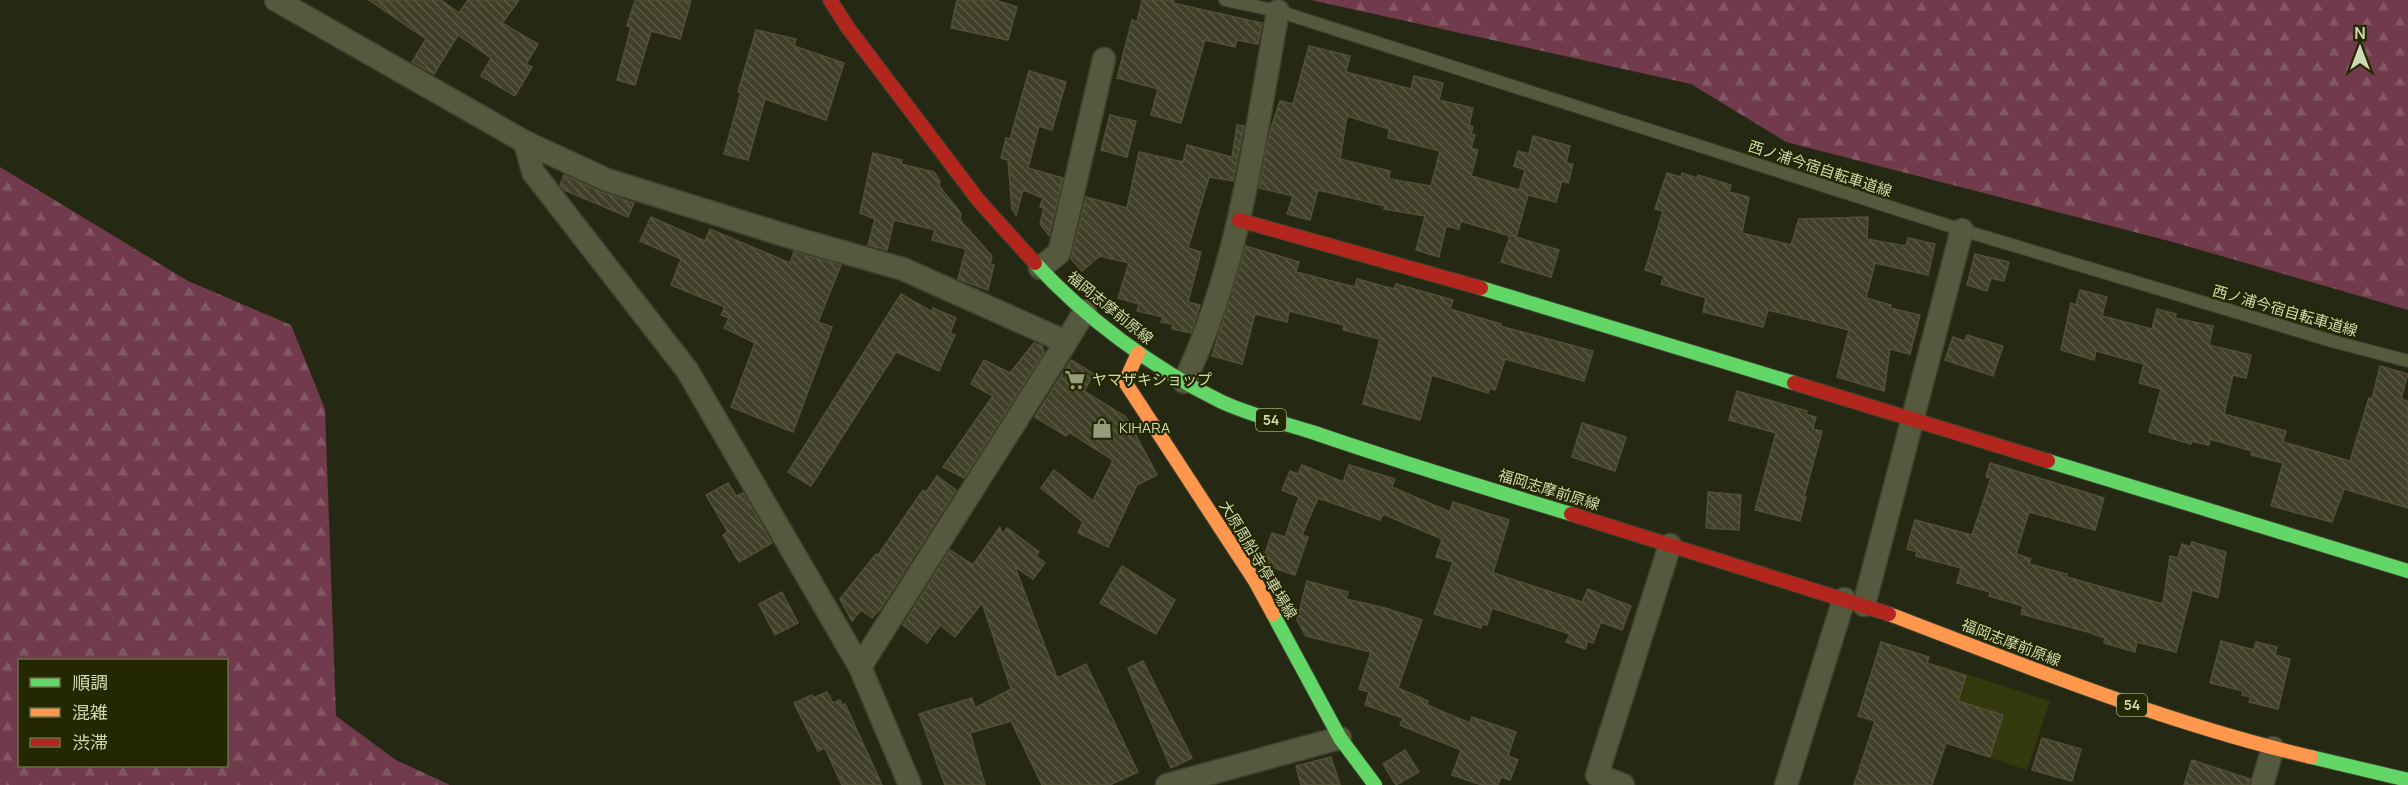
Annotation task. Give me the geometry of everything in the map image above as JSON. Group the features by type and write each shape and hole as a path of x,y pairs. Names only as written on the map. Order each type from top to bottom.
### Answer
{"main road":[{"name":"福岡志摩前原線","path":"830,0 848,28 979,201 1054,284 1138,353 1184,382 1222,402 1261,417 1854,602 2104,696 2273,748 2408,780"},
{"path":"1239,220 1510,296 1914,418 2408,572"},
{"name":"大原周船寺停車場線","path":"1138,353 1125,382 1255,581 1340,738 1375,785"}],"street":[{"path":"276,0 525,142 607,180 903,269 1066,342"},
{"path":"1184,382 1196,356 1239,220 1278,11"},
{"path":"1040,268 1059,253 1104,58"},
{"path":"525,142 533,172 687,370 860,667 910,785"},
{"path":"1786,785 1854,602 1914,418 1962,230"},
{"path":"860,667 1085,311"},
{"path":"1623,785 1598,775 1670,545"},
{"path":"1167,785 1340,738"},
{"path":"2262,785 2273,748"}],"lane":[{"name":"西ノ浦今宿自転車道線","path":"1225,0 1278,11 1962,230 2408,362"}],"shaded area":[{"path":"1932,663 2050,701 2027,770 1910,732"}],"green space":[{"path":"1311,0 2408,0 2408,310 2173,242 1786,142 1691,84"},
{"path":"0,167 188,281 291,325 325,409 336,716 396,760 450,785 0,785"}],"building":[{"path":"369,0 441,0 459,13 468,0 519,0 502,23 538,44 526,64 532,67 515,96 481,76 491,58 458,35 434,74 412,62 426,39"},
{"path":"635,0 691,0 680,39 651,31 635,85 617,80 631,27 627,26"},
{"path":"957,0 995,0 1017,7 1008,40 951,28"},
{"path":"1142,0 1174,0 1173,3 1262,23 1258,44 1237,40 1235,47 1205,40 1181,123 1151,115 1158,89 1117,78 1132,20 1137,22"},
{"path":"756,30 796,39 794,46 844,63 826,120 765,99 748,160 724,154 741,93 738,92"},
{"path":"1309,46 1350,56 1346,72 1411,89 1414,76 1443,83 1439,100 1473,108 1469,125 1473,127 1471,134 1475,135 1471,148 1478,150 1471,176 1519,190 1525,170 1514,166 1518,151 1529,154 1533,136 1570,146 1566,163 1573,164 1568,183 1562,181 1556,202 1528,195 1516,237 1559,250 1551,277 1501,262 1510,236 1461,221 1459,229 1446,226 1439,257 1416,250 1425,216 1384,209 1385,206 1318,190 1310,220 1287,214 1293,196 1259,188 1270,131 1280,101 1293,104","holes":["1347,116 1389,129 1388,138 1440,151 1431,186 1389,179 1390,171 1340,159"]},
{"path":"1029,71 1066,82 1052,130 1039,126 1028,168 1063,178 1049,235 1040,224 1044,208 1040,207 1043,198 1023,190 1016,215 1012,209 1008,160 1001,158 1006,138 1010,139"},
{"path":"1110,115 1136,121 1127,157 1101,150"},
{"path":"1237,125 1244,126 1233,181 1209,177 1188,248 1201,252 1188,302 1200,305 1191,333 1172,329 1173,324 1161,322 1163,317 1137,311 1139,304 1118,298 1129,263 1100,256 1082,271 1071,259 1086,197 1127,208 1139,152 1183,162 1187,145 1232,157"},
{"path":"873,153 902,160 901,164 934,172 940,181 939,186 961,213 960,220 992,256 990,264 994,265 988,290 958,279 966,249 932,240 935,230 894,220 887,250 868,245 875,219 860,213"},
{"path":"1667,173 1681,177 1682,173 1697,178 1698,175 1731,185 1729,192 1749,197 1742,233 1791,245 1799,219 1868,217 1867,239 1906,246 1908,238 1935,244 1928,275 1875,263 1866,298 1891,305 1890,308 1920,315 1910,354 1890,349 1884,391 1837,377 1849,330 1768,310 1763,327 1703,312 1706,298 1661,284 1664,276 1645,270 1663,211 1655,209"},
{"path":"564,175 601,192 634,203 628,217 564,190 560,185"},
{"path":"651,217 705,241 710,229 790,263 794,252 841,265 818,322 832,327 793,432 731,407 755,343 724,328 729,318 721,315 725,307 671,285 681,259 640,241"},
{"path":"1246,246 1299,262 1296,272 1355,287 1357,279 1394,289 1396,284 1453,300 1450,309 1501,324 1500,326 1593,351 1584,381 1505,359 1495,390 1490,388 1488,393 1432,375 1420,420 1363,404 1380,339 1343,330 1344,325 1289,311 1287,322 1255,314 1242,364 1212,356"},
{"path":"1975,254 2009,262 2004,281 1991,278 1987,291 1967,285"},
{"path":"2080,290 2107,297 2102,316 2152,329 2157,309 2176,314 2175,318 2213,326 2209,345 2251,355 2246,378 2233,375 2224,414 2286,431 2283,442 2350,461 2369,398 2372,399 2380,366 2408,374 2401,399 2408,401 2408,508 2344,489 2332,522 2271,506 2283,463 2251,455 2252,451 2210,439 2209,445 2191,441 2191,444 2149,432 2161,389 2139,383 2144,364 2096,351 2094,360 2061,350 2071,303 2076,305"},
{"path":"901,294 932,312 933,308 956,318 950,333 955,335 939,371 896,352 811,486 788,472"},
{"path":"1967,335 2003,346 1993,376 1945,360 1953,337 1965,341"},
{"path":"1034,343 1042,346 1044,352 964,478 943,467 993,396 971,384 984,360 1010,373"},
{"path":"1071,360 1094,374 1084,391 1126,417 1157,475 1137,485 1108,547 1078,533 1083,522 1041,488 1054,470 1093,501 1113,460 1069,432 1066,436 1035,417"},
{"path":"1737,391 1807,411 1806,414 1816,417 1813,429 1822,431 1804,497 1806,497 1800,521 1755,510 1776,433 1729,420"},
{"path":"1582,423 1626,437 1615,471 1572,457"},
{"path":"1990,463 2104,498 2095,530 2029,512 2016,554 2031,559 2029,564 2163,604 2170,556 2178,558 2182,544 2190,547 2192,542 2226,552 2218,598 2192,590 2176,652 2137,642 2135,652 2104,643 2105,638 2088,632 2021,614 2023,606 1989,596 1990,592 1957,583 1961,568 1916,556 1917,552 1907,549 1915,520 1972,535 1991,478 1986,477"},
{"path":"1302,465 1343,482 1349,465 1395,479 1392,487 1450,512 1453,502 1509,520 1493,573 1582,602 1588,589 1631,606 1622,630 1601,622 1593,643 1588,641 1585,649 1566,642 1570,634 1492,608 1487,625 1482,624 1481,628 1434,614 1453,562 1436,557 1442,539 1383,514 1380,520 1318,498 1302,535 1308,537 1295,575 1268,566 1263,559 1272,533 1285,537 1299,497 1282,490 1290,471 1298,474"},
{"path":"937,476 956,490 881,608 872,618 861,610 852,621 840,599 876,554 878,555 923,490 926,492"},
{"path":"728,483 736,496 743,493 772,543 739,562 723,535 728,532 706,495"},
{"path":"1708,492 1741,495 1739,530 1706,528"},
{"path":"1000,527 1002,534 1007,528 1039,552 1036,556 1045,563 1033,579 1015,567 1057,678 1086,664 1138,772 1110,785 1042,785 1011,721 970,733 985,785 945,785 919,714 972,698 975,708 1011,689 982,603 955,637 940,625 927,643 903,625 950,550 973,565"},
{"path":"1122,566 1175,600 1156,634 1100,603"},
{"path":"1307,581 1348,592 1346,599 1422,620 1398,688 1428,701 1427,705 1470,723 1472,717 1516,732 1508,756 1518,760 1510,780 1501,777 1498,785 1482,785 1452,775 1461,750 1400,725 1403,718 1365,705 1369,692 1359,689 1371,652 1306,636 1297,620"},
{"path":"782,592 798,623 775,635 759,604"},
{"path":"2221,641 2254,650 2256,642 2277,647 2275,655 2290,659 2278,709 2249,702 2251,697 2242,695 2243,691 2210,683"},
{"path":"1881,642 1929,657 1927,663 1966,676 1958,701 2003,715 1990,757 1946,743 1932,785 1854,785 1875,721 1858,716"},
{"path":"1143,661 1192,758 1171,768 1128,668"},
{"path":"827,692 833,703 840,700 843,706 845,704 882,785 842,785 825,748 818,751 794,703 812,695 813,698"},
{"path":"2042,738 2081,749 2072,781 2032,770"},
{"path":"1405,750 1419,772 1396,785 1383,764"},
{"path":"1331,757 1340,785 1301,785 1296,766"},
{"path":"2192,760 2250,779 2249,785 2184,785"}],"traffic: fast":[{"path":"1035,263 1075,303 1145,358 1220,401 1255,415 1571,514"},
{"path":"1481,288 1794,383"},
{"path":"2048,461 2408,571"},
{"path":"1273,614 1340,738 1375,785"},
{"path":"2311,757 2408,780"}],"traffic: slow":[{"path":"1138,353 1125,382 1255,581 1273,614"},
{"path":"1889,614 2045,674 2150,711 2311,757"}],"traffic: jam":[{"path":"830,0 848,28 979,201 1035,263"},
{"path":"1239,220 1481,288"},
{"path":"1794,383 2048,461"},
{"path":"1571,514 1889,614"}],"place":[{"name":"ヤマザキショップ","path":"1075,380"},
{"name":"KIHARA","path":"1102,428"}]}
